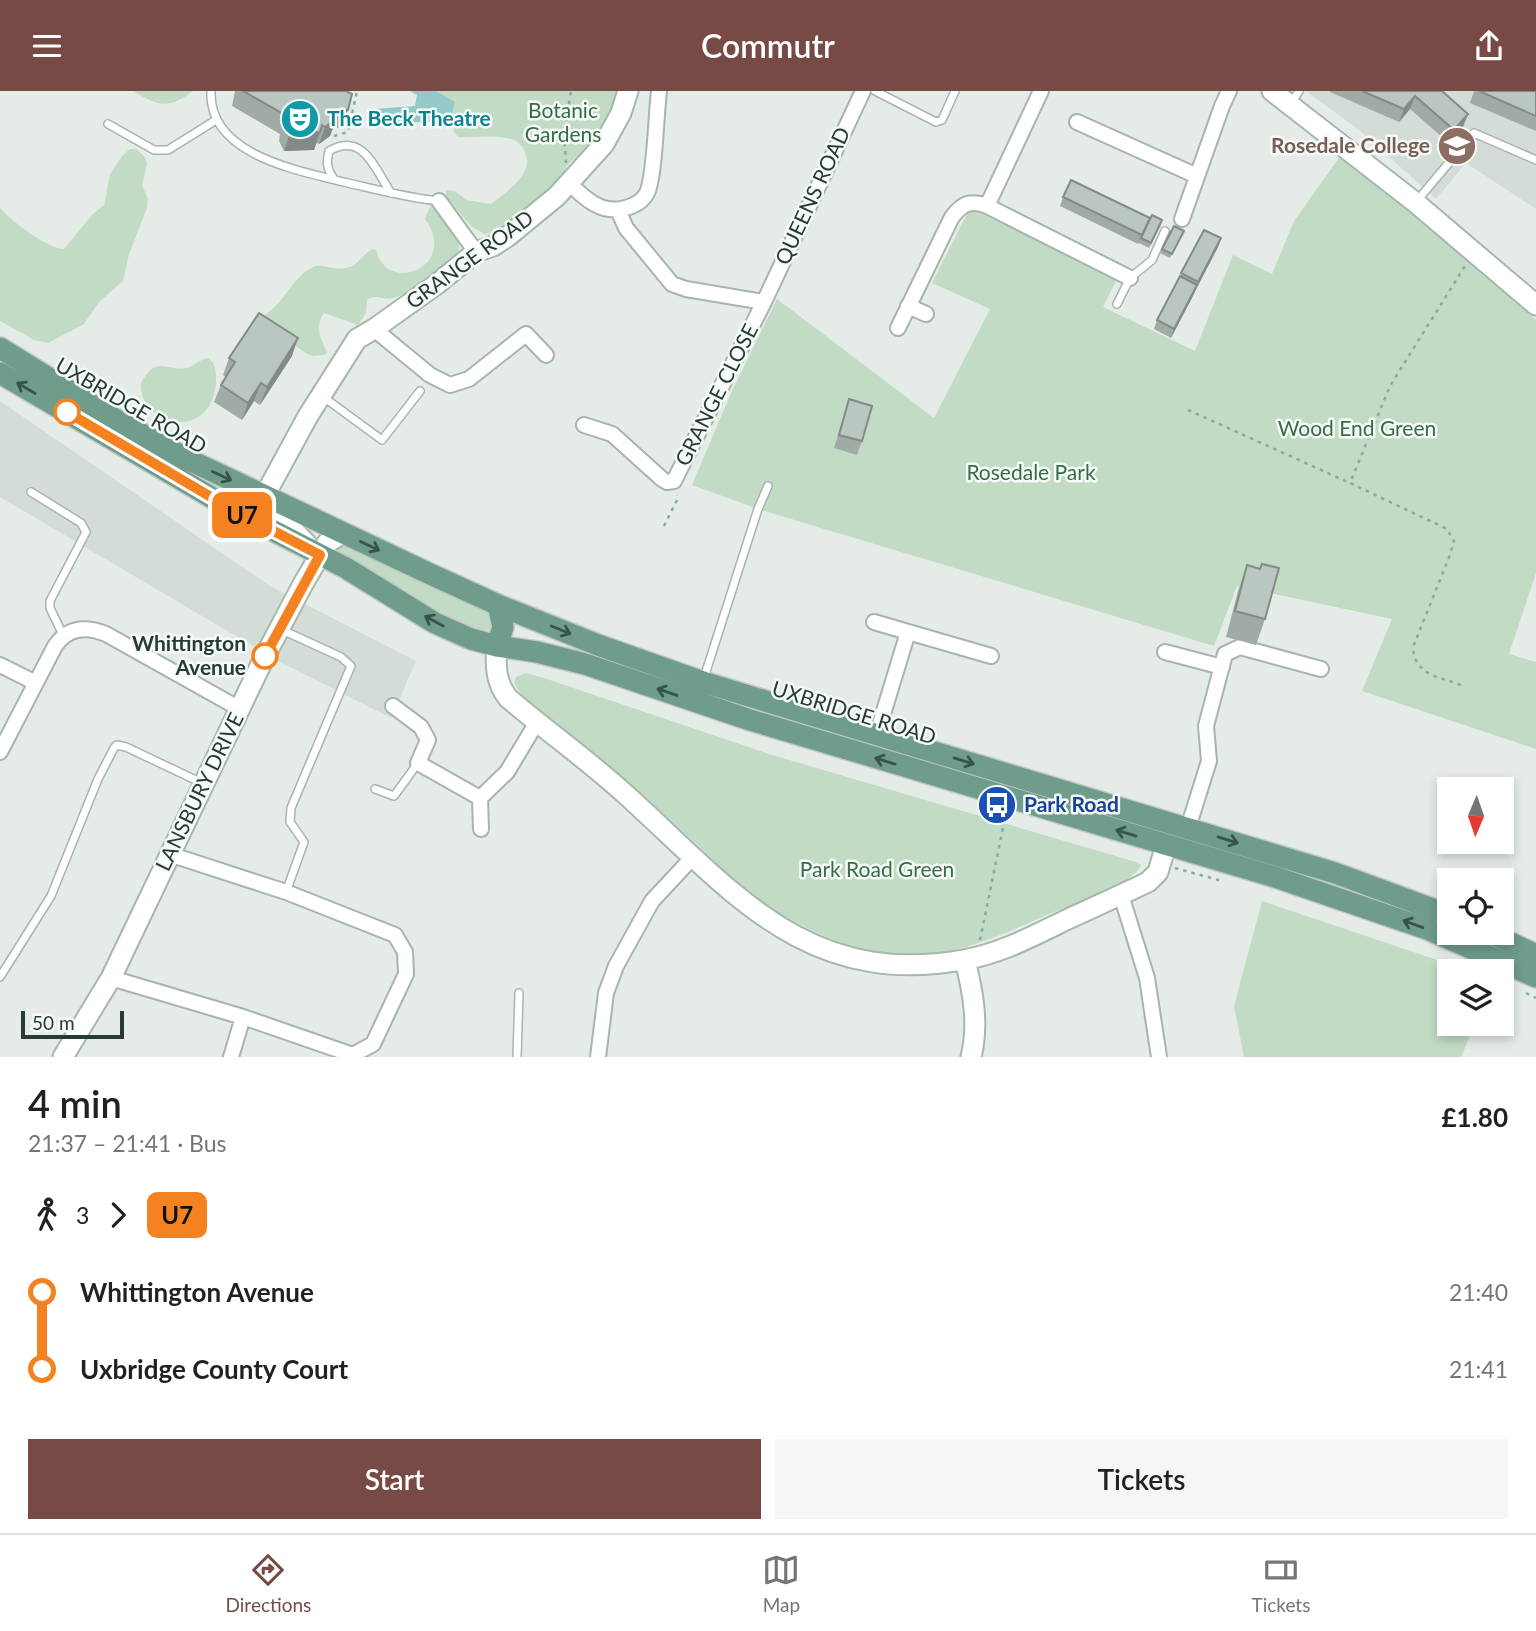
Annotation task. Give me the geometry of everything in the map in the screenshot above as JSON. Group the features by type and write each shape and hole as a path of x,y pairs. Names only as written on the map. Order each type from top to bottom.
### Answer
{"main road":[{"name":"UXBRIDGE ROAD","path":"0,348 118,421 187,459 498,605 598,645 703,682 1335,873 1437,911"},
{"name":"UXBRIDGE ROAD","path":"0,373 233,510 320,555 435,623 471,639 585,664 747,719 1287,881 1427,929 1536,977"},
{"path":"497,646 503,627 498,605"},
{"path":"1514,944 1536,955"}],"street":[{"name":"GRANGE ROAD","path":"264,495 321,395 357,339 460,267 475,252 493,246 507,237 571,181 604,144 621,113 628,91"},
{"path":"571,181 586,200 603,208 618,210 635,205 647,192 651,175 659,91"},
{"name":"QUEENS ROAD","path":"764,302 863,91"},
{"path":"987,206 1041,91"},
{"path":"1182,219 1229,91"},
{"path":"1272,91 1294,98 1536,305"},
{"path":"1077,122 1197,176"},
{"path":"439,201 475,252"},
{"path":"898,328 952,217 961,206 974,201 1130,278"},
{"name":"GRANGE CLOSE","path":"584,425 612,434 662,479 667,482 674,481 764,302 748,297 685,289 672,284 626,228 618,210"},
{"path":"908,306 926,314"},
{"path":"374,329 430,375 450,385 469,379 526,334 546,355"},
{"path":"264,495 280,519 320,555"},
{"name":"LANSBURY DRIVE","path":"63,1057 111,978 279,628 320,555 332,538 343,533"},
{"path":"874,622 991,656"},
{"path":"0,752 63,635 84,628 106,634 240,709"},
{"path":"877,734 908,632"},
{"path":"497,646 495,663 501,689 537,722 633,801 765,919 789,934 835,953 893,964 915,965 971,958 1029,938 1154,877 1161,866 1166,845"},
{"path":"1188,828 1209,761 1206,726 1225,654 1240,647 1321,669"},
{"path":"1165,652 1222,667"},
{"path":"0,665 36,683"},
{"path":"393,706 426,734 428,744 418,763 480,798"},
{"path":"481,829 480,798 508,772 537,722"},
{"path":"111,978 243,1017 353,1055 373,1044 406,974 405,952 395,935 286,892 169,854"},
{"path":"598,1057 607,993 616,966 652,901 693,857"},
{"path":"1121,895 1147,978 1159,1057"},
{"path":"971,958 975,1014 975,1040 971,1057"},
{"path":"231,1057 243,1017"}],"lane":[{"path":"211,91 216,120 230,137 259,156 274,163 334,179 439,201"},
{"path":"875,91 936,122 942,120 956,91"},
{"path":"108,124 154,150 168,150 216,120"},
{"path":"1416,203 1474,133 1536,160"},
{"path":"334,179 328,171 329,151 337,146 350,144 360,148 367,156 391,193"},
{"path":"1117,304 1130,278 1152,260 1165,231"},
{"path":"321,395 382,440 420,391"},
{"path":"703,682 758,509 768,486"},
{"path":"31,492 81,523 86,532 49,604 63,635"},
{"path":"279,628 341,657 351,666 291,808 289,822 304,842 286,892"},
{"path":"0,977 51,896 98,779 117,745 203,783"},
{"path":"375,789 394,796 418,763"},
{"path":"517,1057 519,993"}],"path":[{"path":"329,141 348,132 357,91"},
{"path":"571,91 566,114 564,152 571,181"},
{"path":"1350,483 1390,386 1475,252"},
{"path":"1188,410 1447,529 1454,541 1412,647 1414,660 1421,670 1461,685"},
{"path":"664,526 678,498 674,481"},
{"path":"971,958 1006,812"}],"shaded area":[{"name":"Rosedale College","path":"1306,91 1536,91 1536,209 1466,163 1436,199 1359,130"},
{"path":"0,401 270,586 416,661 391,718 282,663 0,497"}],"green space":[{"path":"133,91 193,91 177,101 163,104"},
{"name":"Botanic Gardens","path":"436,91 619,91 596,135 584,151 566,167 556,186 512,222 484,234 471,226 446,197 446,190 455,191 466,200 491,204 523,175 527,160 525,152 518,142 507,138 458,137 453,131 458,121 450,121 454,102"},
{"path":"1346,148 1536,320 1536,573 1509,654 1536,662 1536,749 1362,691 1392,619 1237,586 1214,646 758,509 692,485 731,393 777,299 934,418 990,309 932,283 970,208 1117,279 1103,307 1195,351 1233,255 1272,274 1294,221"},
{"path":"130,149 136,149 145,157 147,164 142,185 148,199 129,254 123,281 99,302 84,324 48,343 34,340 0,321 0,208 30,233 64,249 92,215 104,205 110,174"},
{"path":"430,206 443,216 457,240 459,250 455,257 431,279 410,291 393,298 374,297 367,300 366,313 358,325 324,313 319,329 327,353 324,355 307,354 258,319 275,307 298,278 313,267 350,267 372,249 376,250 383,264 393,271 406,273 418,269 428,262 434,250 433,236 425,219"},
{"path":"208,358 216,372 216,383 211,402 202,414 189,421 176,422 162,418 151,410 143,398 141,383 152,369 162,366 187,368"},
{"path":"341,544 486,611 494,617 495,625 491,630 484,631 446,616 332,549"},
{"name":"Park Road Green","path":"526,673 769,754 1141,865 1126,880 1100,894 966,947 913,956 869,951 846,944 780,914 743,889 634,788 523,698 514,683 516,677"},
{"path":"1262,901 1437,960 1437,1036 1470,1036 1461,1057 1244,1057 1234,1006"}],"water":[{"path":"410,91 436,91 455,102 450,121 371,124 373,109 415,106 417,95"}],"building":[{"path":"243,91 346,91 352,94 348,110 339,110 337,118 325,127 322,125 320,132 290,133 285,124 287,116"},
{"path":"1362,91 1442,91 1468,114 1454,130 1415,96 1404,109"},
{"path":"1479,91 1536,91 1536,116"},
{"path":"1071,180 1150,218 1142,235 1063,197"},
{"path":"1152,215 1162,220 1151,243 1141,238"},
{"path":"1174,226 1184,231 1172,254 1162,249"},
{"path":"1204,230 1221,238 1198,282 1181,273"},
{"path":"1180,276 1197,285 1174,329 1157,320"},
{"path":"259,313 298,338 267,387 261,383 248,403 221,385 235,362 229,358"},
{"path":"849,399 872,406 862,441 839,435"},
{"path":"1262,564 1279,568 1265,619 1235,611 1247,565 1260,569"}],"bus line":[{"name":"U7","path":"67,412 233,510 320,555 265,656"}],"place":[{"name":"The Beck Theatre","path":"300,119"},
{"name":"Rosedale College","path":"1457,146"},
{"name":"Whittington Avenue","path":"265,656"},
{"name":"Park Road","path":"997,805"}],"park label":[{"name":"Wood End Green","path":"1357,429"},
{"name":"Rosedale Park","path":"1031,473"}]}
